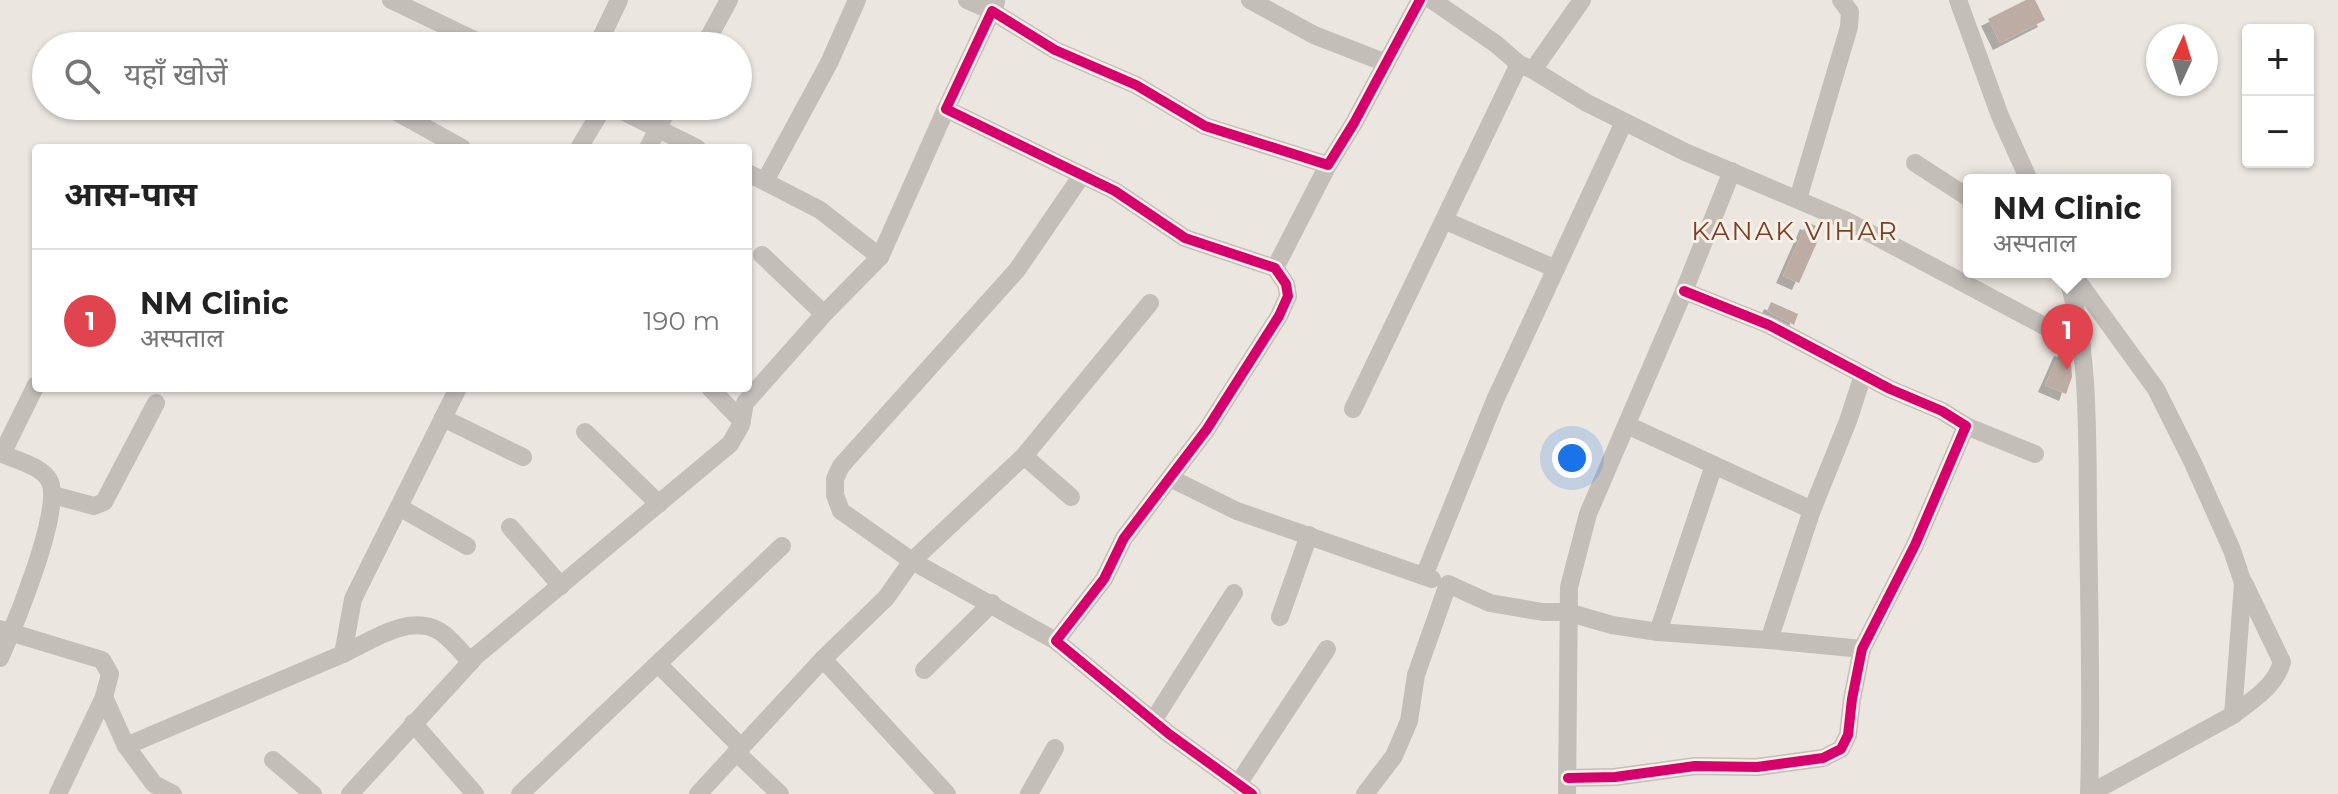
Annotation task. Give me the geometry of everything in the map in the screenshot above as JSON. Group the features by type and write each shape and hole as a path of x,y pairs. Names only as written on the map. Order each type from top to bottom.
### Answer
{"street":[{"path":"391,0 458,32"},
{"path":"604,32 619,0"},
{"path":"712,32 729,0"},
{"path":"857,0 829,63 756,177 820,210 880,257"},
{"path":"967,0 994,5 1055,50 1136,85 1205,126 1328,165"},
{"path":"1250,0 1314,35 1386,63"},
{"path":"1275,268 1420,0"},
{"path":"1432,0 1526,67 1587,103 1685,152 1845,220 2082,346"},
{"path":"1353,409 1526,67 1582,0"},
{"path":"1798,199 1849,27 1850,12 1841,0"},
{"path":"1958,0 2000,116 2026,174"},
{"path":"350,794 471,662 730,444 742,421 745,403 824,314 880,257 994,5"},
{"path":"946,109 1115,191 1185,238 1275,268 1286,284 1288,296 1279,316 1207,429 1124,538 1104,579 1056,641"},
{"path":"411,120 455,144"},
{"path":"581,144 596,120"},
{"path":"640,120 689,144"},
{"path":"650,144 661,120"},
{"path":"1424,576 1495,400 1624,122"},
{"path":"1915,163 1963,194"},
{"path":"1732,171 1588,514 1569,587 1567,612 1568,786 1695,766 1757,767 1823,758 1841,749 1848,735 1862,649 1915,545 1966,426"},
{"path":"1082,175 1017,270 841,466 835,479 835,495 841,511 912,561 1056,641 1153,721 1245,789 1327,649"},
{"path":"1446,221 1556,269"},
{"path":"762,255 824,314"},
{"path":"2070,278 2082,346 2087,440 2091,716 2089,794"},
{"path":"2074,278 2101,310 2156,389 2282,662 2278,675 2269,686 2233,715 2089,794"},
{"path":"1684,291 1769,325 1966,426 2035,454"},
{"path":"698,794 823,659 886,598 912,561 1024,456 1150,303"},
{"path":"1769,640 1812,510 1863,375"},
{"path":"0,658 6,631 36,573 53,495 49,480 37,469 1,454 32,392"},
{"path":"343,654 353,599 456,392"},
{"path":"714,392 742,421"},
{"path":"53,495 94,506 104,502 156,403"},
{"path":"443,418 523,457"},
{"path":"1627,425 1812,510"},
{"path":"585,432 659,504"},
{"path":"1024,456 1071,497"},
{"path":"1658,632 1714,465"},
{"path":"1170,478 1237,511 1448,584 1490,603 1543,612 1567,612 1612,625 1658,632 1862,649"},
{"path":"399,507 467,546"},
{"path":"510,527 561,586"},
{"path":"1280,617 1309,535"},
{"path":"520,794 782,546"},
{"path":"2233,715 2243,583"},
{"path":"1365,794 1394,756 1409,721 1416,675 1448,584"},
{"path":"1153,721 1234,593"},
{"path":"924,670 992,603"},
{"path":"126,746 404,626 423,626 439,631 471,662"},
{"path":"6,631 102,660 110,674 104,697 58,794"},
{"path":"823,659 947,794"},
{"path":"658,664 780,794"},
{"path":"104,697 126,746 151,789 173,794"},
{"path":"413,723 475,794"},
{"path":"1029,794 1055,748"},
{"path":"273,760 313,794"}],"building":[{"path":"2026,0 2035,0 2045,20 2000,43 1988,19"},
{"path":"1807,222 1823,229 1799,283 1783,276"},
{"path":"1771,302 1798,314 1794,325 1767,311"},
{"path":"2061,349 2070,353 2072,377 2066,394 2045,385"}],"cycle path":[{"path":"1252,794 1169,734 1056,641 1104,579 1124,538 1207,429 1279,316 1288,296 1286,284 1275,268 1185,238 1115,191 946,109 992,11 1055,50 1136,85 1205,126 1328,165 1420,0"},
{"path":"1568,778 1615,777 1695,766 1757,767 1823,758 1841,749 1848,735 1862,649 1915,545 1966,426 1769,325 1684,291"}],"place":[{"name":"NM Clinic","path":"2067,370"}],"district":[{"name":"KANAK VIHAR","path":"1795,231"}]}
